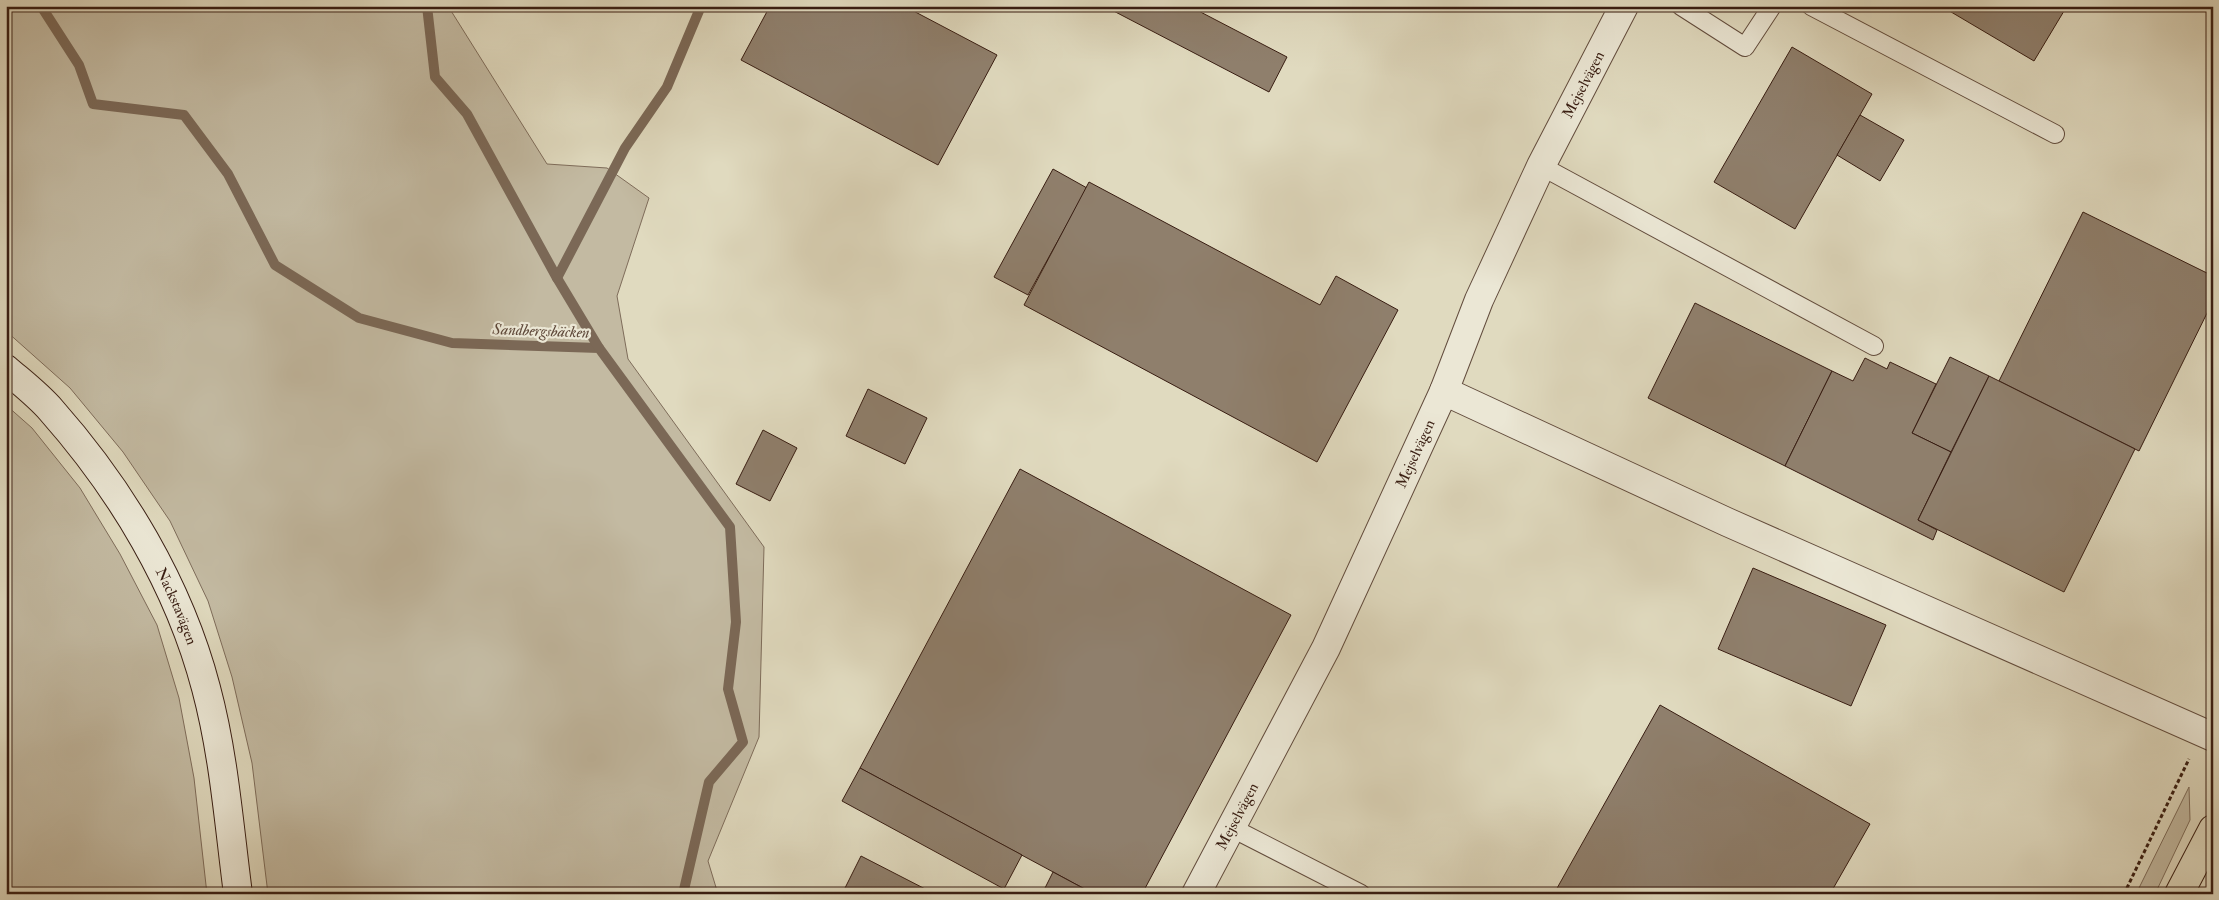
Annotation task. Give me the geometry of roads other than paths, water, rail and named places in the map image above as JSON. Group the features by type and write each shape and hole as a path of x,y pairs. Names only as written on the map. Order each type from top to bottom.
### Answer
{"highway":[{"path":"2179,894 2213,829"}],"street":[{"name":"Mejselvägen","path":"1196,894 1326,648 1444,391 1479,300 1542,166 1624,6"},
{"name":"Nackstavägen","path":"6,368 50,408 102,472 148,546 180,614 206,688 210,706 222,767 238,894"},
{"path":"1444,391 1728,522 2071,676 2208,734"}],"lane":[{"path":"1681,6 1745,47 1772,6"},
{"path":"1811,6 2055,134"},
{"path":"1542,166 1874,346"},
{"path":"1232,828 1361,894"}],"waterway":[{"name":"Sandbergsbäcken","path":"41,6 79,65 93,104 184,115 228,174 275,265 359,318 452,343 599,348 730,527 736,622 728,689 743,742 709,782 683,894"},
{"path":"427,6 435,77 467,114 557,278 599,348"},
{"path":"557,278 625,148 667,87 701,6"}]}
